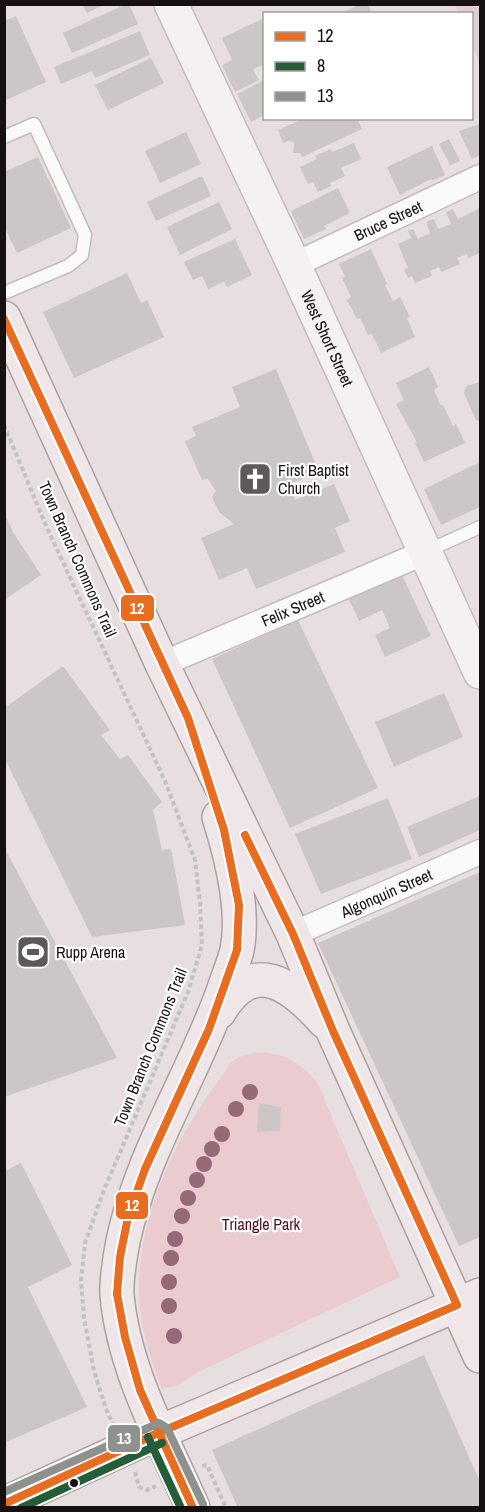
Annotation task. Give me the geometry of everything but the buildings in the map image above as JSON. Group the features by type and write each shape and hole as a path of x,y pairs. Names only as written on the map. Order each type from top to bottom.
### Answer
{"main road":[{"name":"West Short Street","path":"171,4 294,265 480,672"},
{"path":"4,318 162,664 293,934 333,1030 469,1300 480,1356"},
{"path":"188,718 224,830 234,870 239,905 237,950 209,1029 145,1169 128,1217 120,1257 117,1294 125,1337 140,1390 193,1508"},
{"path":"209,1029 228,998 242,985 253,980 270,981 288,987 333,1030"},
{"path":"4,1504 158,1433 469,1300"}],"street":[{"name":"Bruce Street","path":"294,265 480,177"},
{"name":"Felix Street","path":"162,664 426,552"},
{"name":"Algonquin Street","path":"293,934 480,852"}],"lane":[{"path":"4,137 34,124 85,235 82,255 68,266 4,293"},
{"path":"426,552 480,527"}],"path":[{"name":"Town Branch Commons Trail","path":"4,425 47,528 165,781 195,860 200,903 202,945 188,992 104,1190 85,1243 81,1281 84,1318 94,1371 110,1420"},
{"path":"207,1465 226,1508"},
{"path":"138,1478 139,1487 147,1490"}],"shaded area":[{"path":"455,5 480,5 480,64 473,46 473,12 458,12"}],"green space":[{"name":"Triangle Park","path":"258,1052 291,1060 317,1082 400,1277 198,1372 176,1386 162,1389 146,1340 139,1301 145,1232 163,1178 175,1151 203,1102 232,1061"}],"transit line":[{"name":"12","path":"4,319 188,718 224,830 239,905 237,950 209,1029 145,1169 128,1217 120,1257 117,1294 125,1337 140,1390 193,1508"},
{"name":"12","path":"245,835 293,934 333,1031 457,1305"},
{"name":"12","path":"4,1504 158,1433 457,1305"},
{"name":"13","path":"4,1492 159,1423 167,1428 203,1504"},
{"name":"8","path":"148,1437 181,1508"},
{"name":"8","path":"21,1508 162,1443"}],"place":[{"name":"First Baptist Church","path":"255,479"},
{"name":"Rupp Arena","path":"33,952"}]}
